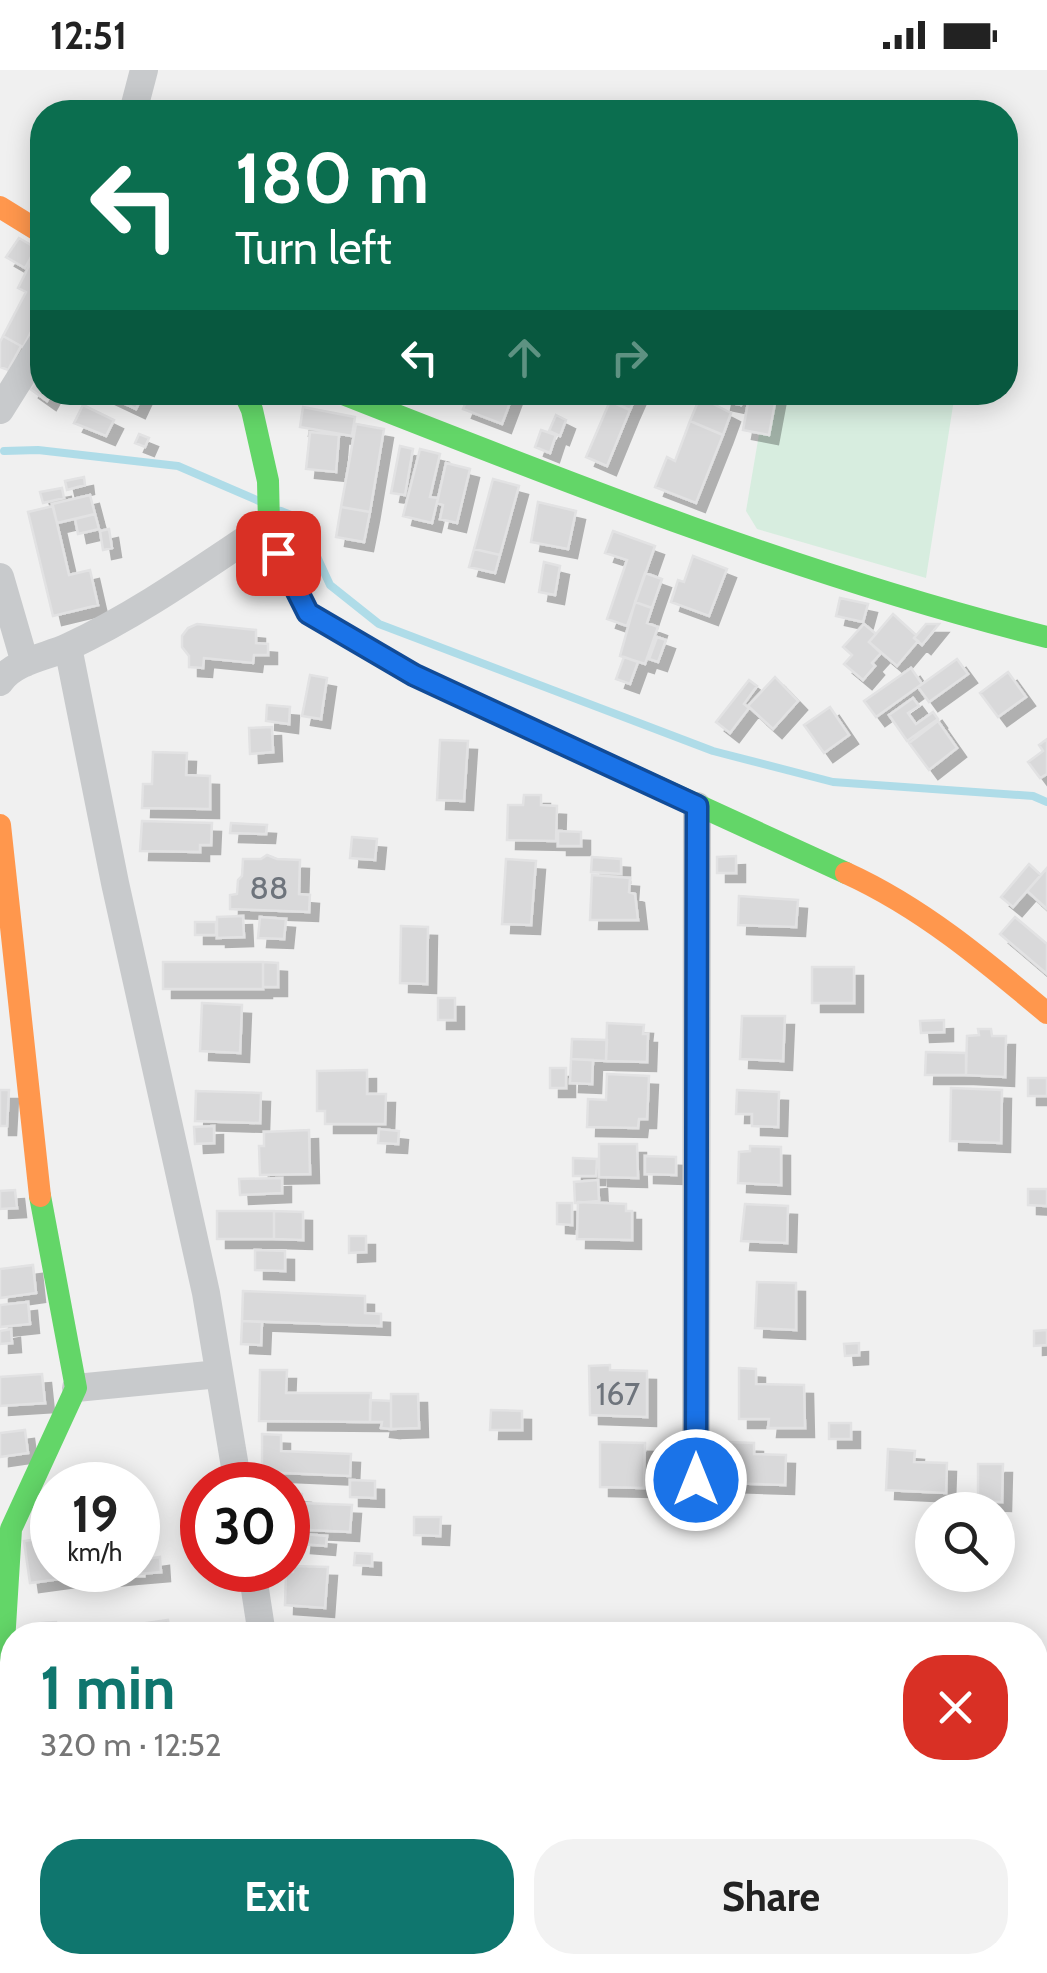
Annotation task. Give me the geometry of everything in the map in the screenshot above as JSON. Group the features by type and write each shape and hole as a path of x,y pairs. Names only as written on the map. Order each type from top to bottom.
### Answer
{"street":[{"path":"136,100 144,70"},
{"path":"0,206 30,225"},
{"path":"0,410 30,362"},
{"path":"250,405 268,481 269,524 278,553 308,613 414,675 885,891 982,958 1047,1013"},
{"path":"371,405 706,535 956,616 1047,637"},
{"path":"0,682 25,663 68,648 172,588 269,524"},
{"path":"0,577 25,663"},
{"path":"68,648 115,883 206,1294 234,1462"},
{"path":"696,1480 697,806"},
{"path":"0,825 42,1210 76,1388 6,1530 3,1622"},
{"path":"76,1388 219,1374"},
{"path":"255,1592 260,1622"}],"green space":[{"path":"764,405 953,405 926,578 757,529 746,511"}],"building":[{"path":"19,238 30,244 30,259 25,268 6,257"},
{"path":"30,264 30,334 23,347 3,336 26,292 18,288"},
{"path":"3,336 21,346 8,370 0,367"},
{"path":"83,405 114,420 106,436 74,423"},
{"path":"465,405 509,405 502,424 463,409"},
{"path":"608,405 630,410 607,466 586,457"},
{"path":"697,405 716,405 731,413 723,435 690,421"},
{"path":"748,405 775,405 769,435 743,430"},
{"path":"303,407 355,417 352,436 300,427"},
{"path":"556,415 566,420 560,436 549,431"},
{"path":"690,421 723,435 696,503 655,487 667,457 675,461"},
{"path":"356,424 384,429 370,512 341,507"},
{"path":"541,430 556,435 550,453 535,447"},
{"path":"310,432 339,435 336,472 306,469"},
{"path":"139,434 149,438 145,447 135,443"},
{"path":"400,446 413,449 405,495 391,493"},
{"path":"420,449 440,454 430,497 438,498 432,523 403,516"},
{"path":"446,463 470,469 457,523 440,519 443,505 437,503"},
{"path":"84,477 85,485 67,490 65,481"},
{"path":"493,479 519,486 500,555 474,549"},
{"path":"62,488 64,498 43,503 40,492"},
{"path":"90,495 95,514 57,523 52,504"},
{"path":"538,502 576,511 568,549 531,542"},
{"path":"53,506 69,575 90,570 98,605 53,616 28,512"},
{"path":"341,507 370,512 364,542 336,537"},
{"path":"95,514 99,529 78,534 75,519"},
{"path":"109,529 112,548 103,550 100,531"},
{"path":"613,531 655,546 627,626 607,619 627,560 605,553"},
{"path":"474,549 500,555 495,573 469,567"},
{"path":"693,556 727,569 709,616 671,602 678,580 684,582"},
{"path":"544,562 560,566 555,595 539,592"},
{"path":"645,573 662,579 652,608 635,602"},
{"path":"840,598 868,604 863,622 836,616"},
{"path":"635,602 652,608 647,623 658,627 645,664 620,656"},
{"path":"893,614 918,641 897,666 869,642"},
{"path":"197,624 256,630 256,643 268,644 268,655 254,655 253,663 204,658 203,668 189,667 182,636"},
{"path":"864,624 876,634 869,642 881,653 863,680 844,664 852,655 843,647"},
{"path":"926,624 939,624 922,645 914,638"},
{"path":"657,637 666,640 658,662 649,659"},
{"path":"624,657 638,662 630,684 616,679"},
{"path":"957,659 968,674 929,702 918,687"},
{"path":"911,668 922,684 876,717 864,701"},
{"path":"1008,672 1026,697 998,717 980,693"},
{"path":"310,675 327,678 321,719 302,716"},
{"path":"775,677 798,701 773,729 748,706"},
{"path":"749,680 757,686 744,704 749,708 730,733 716,722"},
{"path":"913,698 919,706 908,713 916,724 933,712 938,719 907,741 889,715"},
{"path":"267,705 290,707 289,724 266,721"},
{"path":"830,707 849,735 824,753 804,725"},
{"path":"938,721 957,748 929,770 909,743"},
{"path":"272,727 273,752 250,754 249,728"},
{"path":"1047,739 1047,774 1040,778 1028,762 1043,751 1039,745"},
{"path":"440,740 468,741 464,801 437,800"},
{"path":"153,752 187,753 186,775 210,776 210,809 142,808 143,784 152,784"},
{"path":"524,795 541,795 541,805 557,806 556,841 507,840 508,805 523,805"},
{"path":"142,821 212,823 211,845 200,845 200,852 140,851"},
{"path":"231,823 267,825 266,834 230,833"},
{"path":"558,831 581,832 581,846 558,846"},
{"path":"352,837 377,839 375,860 350,858"},
{"path":"267,855 300,860 299,894 310,895 309,912 230,909 230,895 237,894 243,859"},
{"path":"736,856 736,873 717,873 717,857"},
{"path":"592,857 621,859 621,874 591,872"},
{"path":"506,859 536,861 531,925 502,924"},
{"path":"1029,864 1041,875 1013,907 1001,897"},
{"path":"1047,868 1047,909 1027,891"},
{"path":"592,875 630,878 629,892 635,894 638,920 590,920"},
{"path":"739,896 798,900 796,927 738,925"},
{"path":"243,916 244,937 217,938 217,917"},
{"path":"260,917 286,919 284,939 258,938"},
{"path":"1015,917 1047,944 1047,974 1000,934"},
{"path":"195,922 216,922 216,935 195,935"},
{"path":"401,926 428,927 427,984 400,983"},
{"path":"163,962 263,962 263,989 163,989"},
{"path":"263,962 278,963 278,987 263,987"},
{"path":"812,967 854,967 854,1003 812,1003"},
{"path":"438,998 455,998 455,1020 438,1020"},
{"path":"202,1003 242,1005 240,1053 200,1051"},
{"path":"742,1016 785,1016 783,1061 740,1059"},
{"path":"944,1020 944,1032 921,1033 920,1021"},
{"path":"607,1023 644,1025 643,1034 648,1034 647,1062 606,1061"},
{"path":"978,1029 991,1029 992,1036 1006,1036 1005,1077 966,1075 967,1036 979,1035"},
{"path":"572,1039 607,1040 606,1061 571,1059"},
{"path":"926,1052 966,1053 966,1075 925,1075"},
{"path":"571,1059 593,1060 592,1084 570,1083"},
{"path":"550,1068 566,1068 566,1088 550,1088"},
{"path":"367,1070 367,1094 386,1094 385,1124 325,1124 325,1111 317,1111 317,1071"},
{"path":"607,1074 649,1076 647,1119 639,1119 638,1128 587,1127 588,1099 606,1100"},
{"path":"1028,1078 1047,1078 1047,1096 1028,1096"},
{"path":"951,1088 1002,1090 1001,1143 950,1141"},
{"path":"0,1090 9,1090 7,1126 0,1126"},
{"path":"737,1090 779,1092 778,1127 752,1126 752,1114 736,1114"},
{"path":"196,1091 261,1093 260,1123 195,1121"},
{"path":"214,1126 214,1143 195,1144 194,1127"},
{"path":"379,1129 399,1131 398,1144 378,1143"},
{"path":"309,1130 310,1174 260,1175 259,1146 264,1146 264,1132"},
{"path":"599,1144 637,1144 638,1178 599,1177"},
{"path":"750,1146 781,1147 781,1185 738,1183 739,1152 750,1151"},
{"path":"645,1156 676,1157 676,1175 645,1174"},
{"path":"573,1158 597,1159 596,1176 573,1176"},
{"path":"282,1178 282,1193 240,1195 239,1179"},
{"path":"598,1180 599,1201 575,1203 574,1182"},
{"path":"1028,1189 1047,1189 1047,1206 1028,1205"},
{"path":"15,1190 17,1208 0,1209 0,1191"},
{"path":"578,1202 626,1204 626,1211 632,1211 632,1240 577,1239"},
{"path":"557,1203 572,1203 572,1225 557,1224"},
{"path":"745,1204 788,1206 787,1243 741,1241"},
{"path":"217,1211 274,1211 274,1239 217,1239"},
{"path":"274,1211 303,1212 303,1240 274,1239"},
{"path":"349,1236 366,1236 366,1252 349,1253"},
{"path":"255,1250 285,1251 285,1271 255,1270"},
{"path":"33,1265 36,1293 0,1298 0,1269"},
{"path":"757,1282 796,1283 796,1330 755,1328"},
{"path":"243,1291 365,1296 365,1313 381,1314 381,1326 242,1321"},
{"path":"28,1302 30,1324 0,1327 0,1305"},
{"path":"242,1321 262,1322 261,1345 241,1344"},
{"path":"11,1329 12,1343 0,1344 0,1331"},
{"path":"1047,1330 1047,1345 1034,1346 1034,1331"},
{"path":"859,1343 859,1355 845,1356 844,1344"},
{"path":"610,1365 610,1370 647,1371 647,1417 590,1415 589,1366"},
{"path":"739,1368 756,1369 756,1384 804,1385 805,1428 768,1428 769,1419 739,1419"},
{"path":"260,1370 287,1370 286,1393 371,1393 370,1422 259,1421"},
{"path":"42,1374 45,1403 0,1406 0,1377"},
{"path":"391,1394 418,1394 419,1428 391,1429"},
{"path":"370,1400 391,1401 391,1429 381,1428 382,1422 370,1422"},
{"path":"491,1410 522,1411 522,1430 490,1430"},
{"path":"829,1423 851,1423 851,1439 829,1439"},
{"path":"25,1430 28,1453 0,1457 0,1433"},
{"path":"262,1434 281,1435 281,1451 351,1454 350,1476 310,1474 310,1462 262,1462"},
{"path":"600,1442 645,1443 644,1488 600,1487"},
{"path":"727,1442 754,1443 754,1454 786,1455 785,1485 726,1483"},
{"path":"888,1449 915,1451 914,1462 947,1463 946,1492 886,1490"},
{"path":"978,1464 1003,1464 1002,1492 978,1492"},
{"path":"350,1480 375,1481 375,1498 350,1497"},
{"path":"310,1503 352,1505 350,1532 310,1530"},
{"path":"414,1517 441,1517 440,1536 414,1535"},
{"path":"310,1535 327,1536 326,1546 310,1545"},
{"path":"30,1540 30,1583 24,1541"},
{"path":"355,1553 372,1554 372,1566 354,1565"},
{"path":"310,1566 328,1567 325,1608 285,1605 285,1592 310,1592"}],"waterway":[{"path":"4,451 38,450 178,466 259,501"},
{"path":"281,511 291,515 308,537 330,585 379,624 713,751 833,782 1033,796 1047,802"}],"traffic: fast":[{"path":"250,405 268,481 269,524 277,553 308,613 414,675 846,873"},
{"path":"371,405 600,494 777,557 1047,637"},
{"path":"5,1622 11,1529 76,1388 40,1196"}],"traffic: slow":[{"path":"0,207 30,226"},
{"path":"0,825 40,1196"},
{"path":"846,873 926,918 1047,1013"}],"route":[{"path":"278,553 308,613 414,675 697,806 696,1480"}]}
